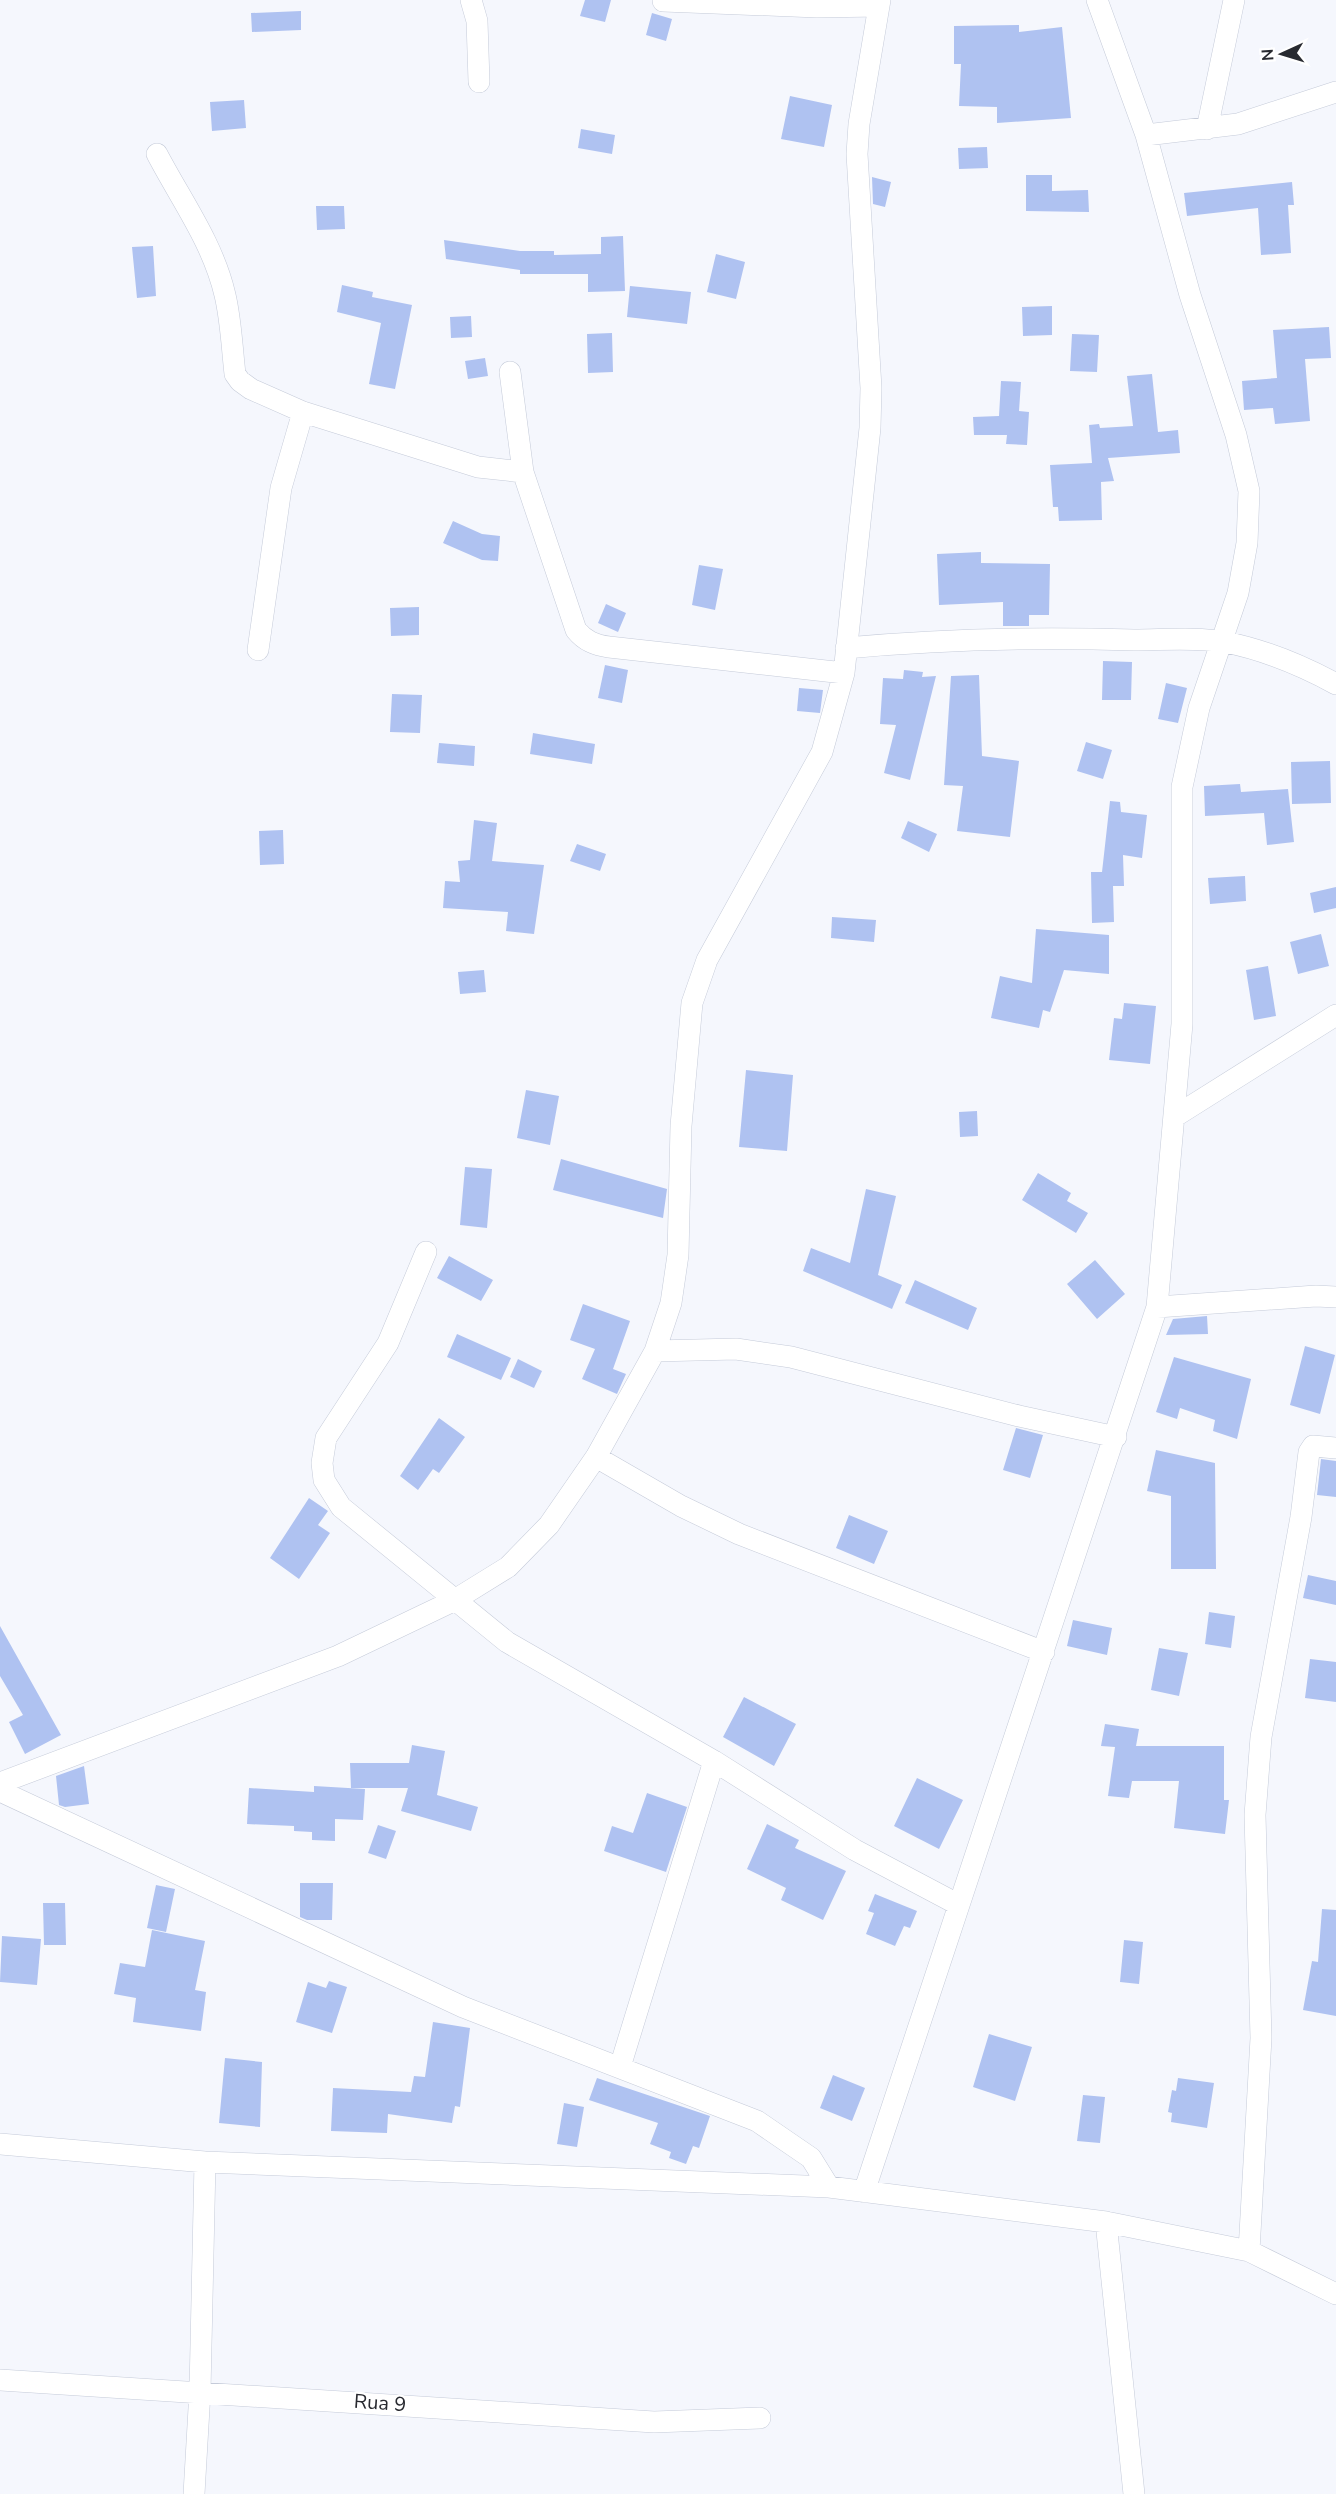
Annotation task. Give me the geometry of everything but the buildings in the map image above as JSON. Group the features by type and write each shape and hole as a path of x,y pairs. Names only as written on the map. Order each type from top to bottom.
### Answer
{"street":[{"path":"471,0 477,21 479,82"},
{"path":"864,2192 1116,1437 1157,1307 1182,1024 1182,787 1199,708 1238,593 1245,553 1249,491 1236,435 1190,295 1146,135 1097,0"},
{"path":"1207,129 1234,0"},
{"path":"0,1783 338,1656 453,1601 508,1567 549,1525 596,1457 655,1351 671,1303 678,1255 681,1126 692,1003 707,960 822,752 844,673 870,428 871,388 857,154 859,124 880,3 817,7 663,1"},
{"path":"1146,135 1238,124 1336,92"},
{"path":"157,154 184,206 200,227 217,268 226,296 235,374 240,381 251,389 303,412 478,467 523,472"},
{"path":"510,372 523,472 576,630 588,641 609,647 844,673"},
{"path":"258,650 281,488 303,412"},
{"path":"846,648 946,641 1111,639 1223,642 1265,652 1305,667 1336,684"},
{"path":"1174,1117 1336,1015"},
{"path":"426,1252 388,1343 326,1438 322,1463 324,1480 341,1507 453,1601 507,1642 714,1761 855,1850 959,1905"},
{"path":"1157,1307 1316,1296 1336,1297"},
{"path":"655,1351 736,1349 791,1358 1019,1416 1116,1437"},
{"path":"1249,2251 1261,2038 1255,1815 1261,1737 1301,1516 1309,1452 1313,1446 1336,1448"},
{"path":"596,1457 681,1506 739,1534 1044,1652"},
{"path":"620,2067 714,1761"},
{"path":"0,1791 463,2007 757,2121 811,2158 830,2187"},
{"path":"0,2144 205,2162 830,2187 1106,2222 1249,2251 1336,2294"},
{"path":"194,2494 200,2391 205,2162"},
{"path":"1106,2222 1134,2494"},
{"name":"Rua 9","path":"0,2380 654,2421 760,2418"}]}
